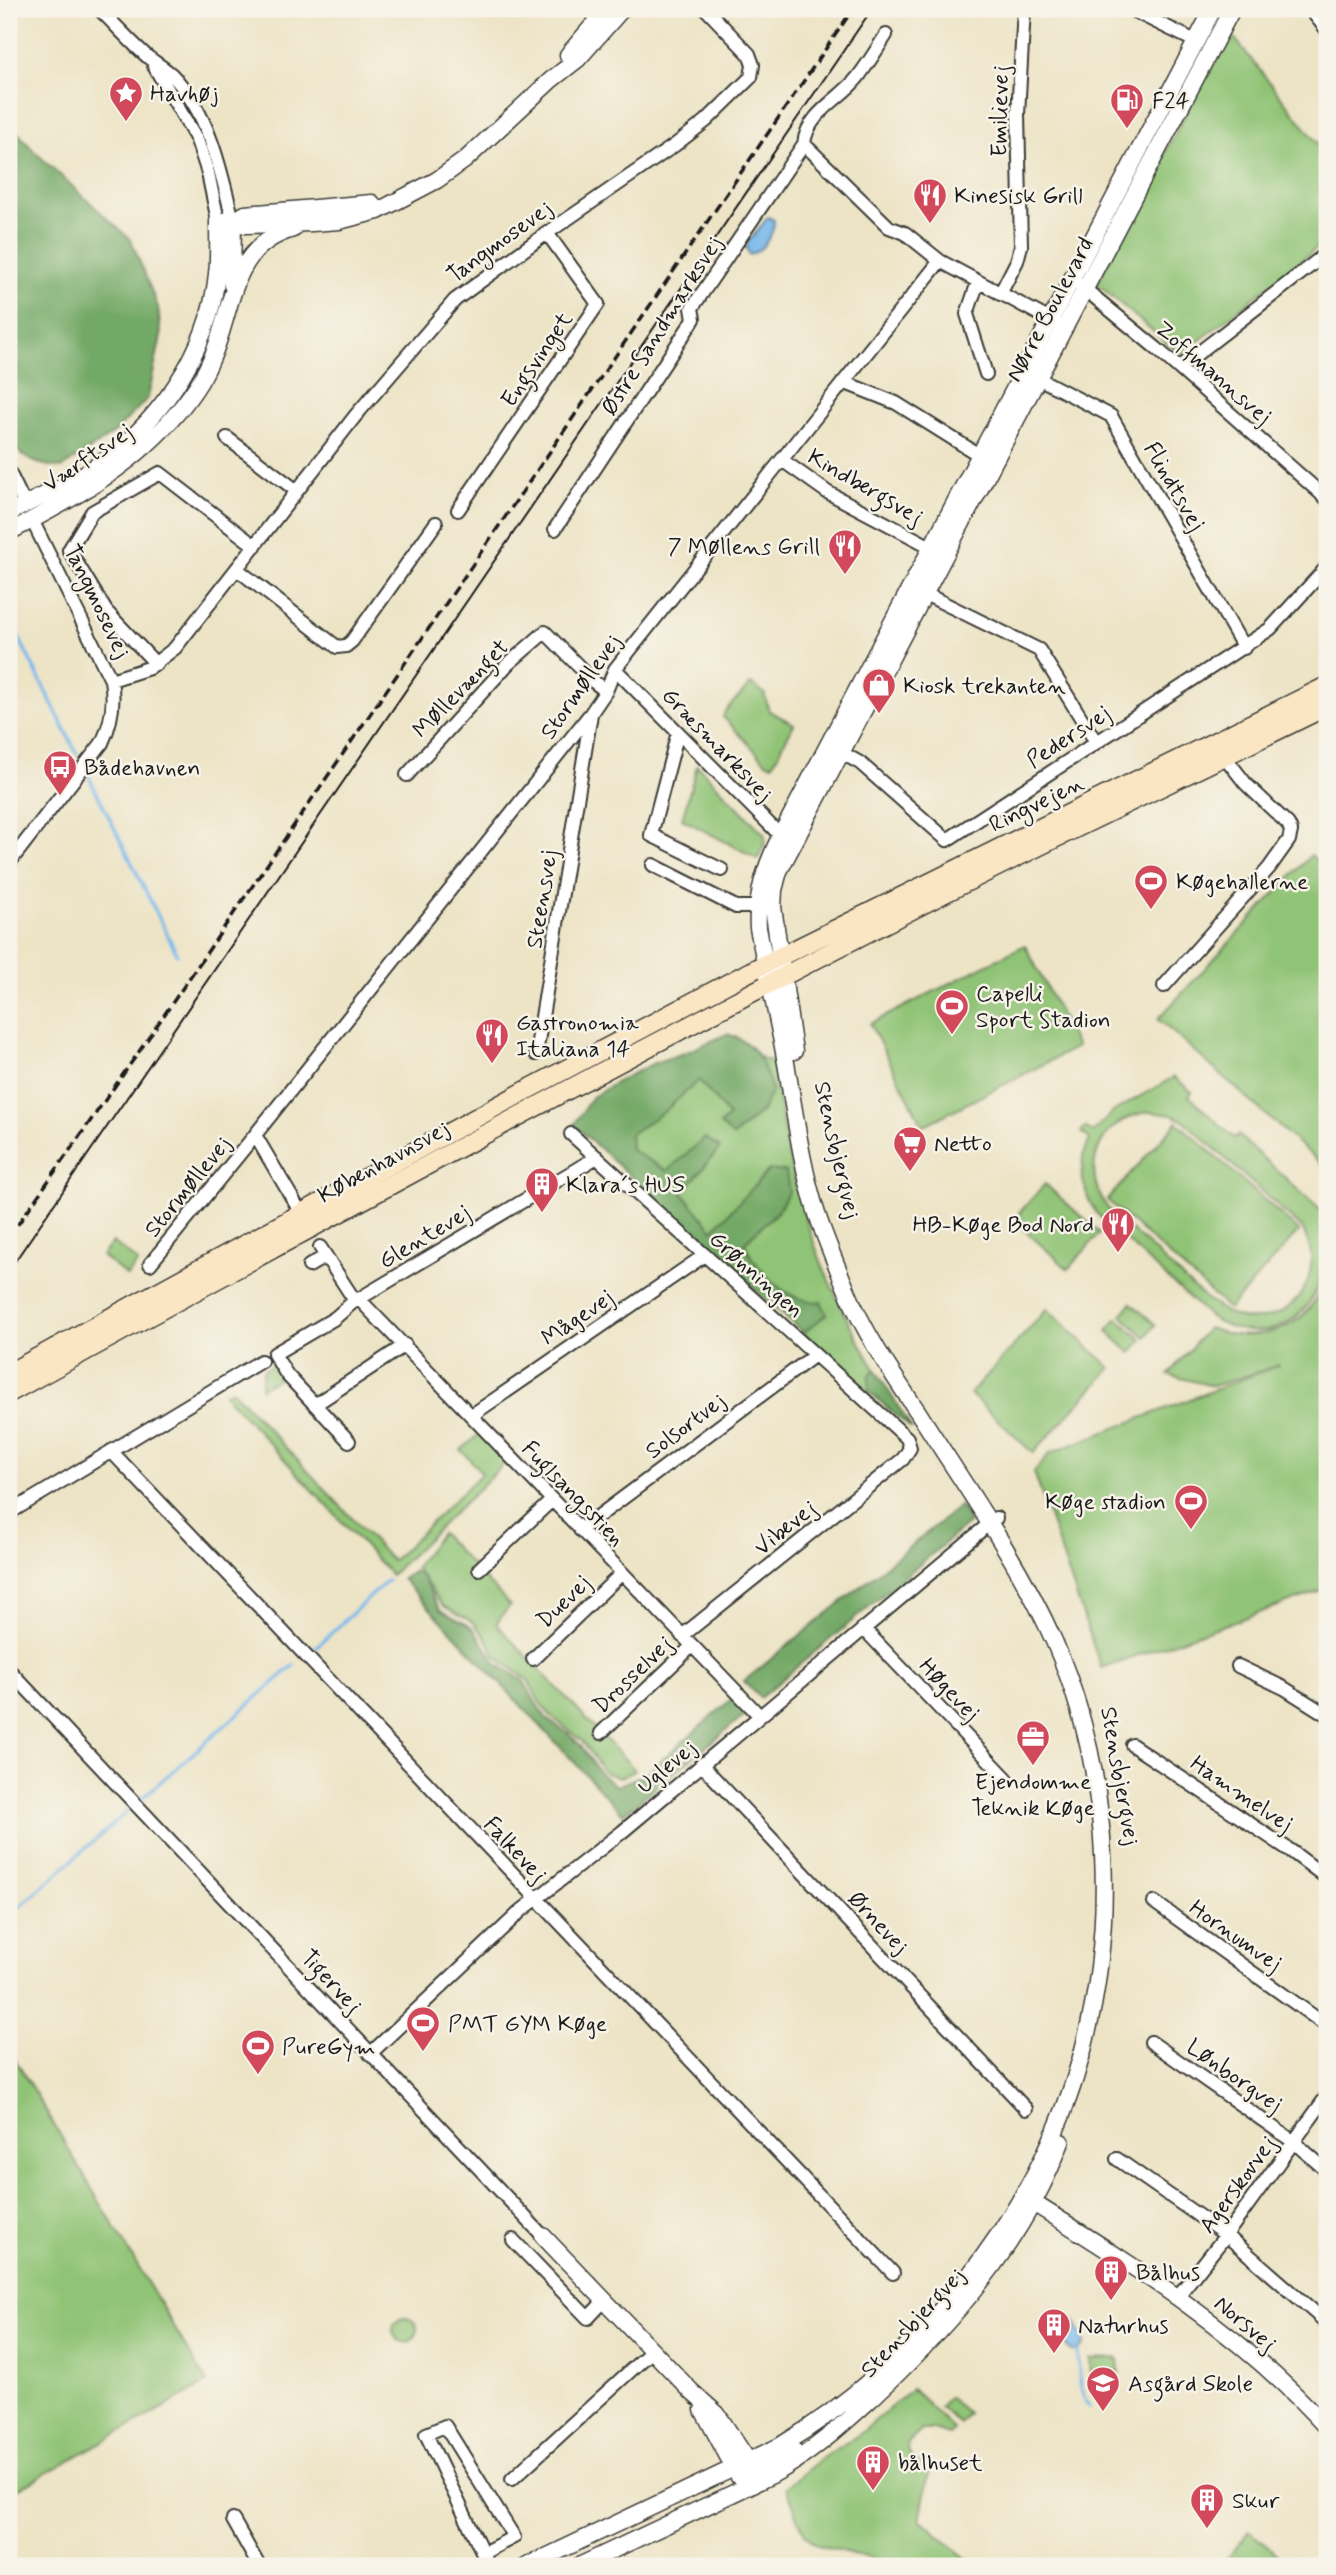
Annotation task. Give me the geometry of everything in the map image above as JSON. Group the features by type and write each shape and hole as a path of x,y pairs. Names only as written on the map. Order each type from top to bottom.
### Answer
{"main road":[{"name":"Ringvejen","path":"776,980 1220,750 1327,686"},
{"name":"Ringvejen","path":"773,960 1220,750 1327,706"},
{"name":"Københavnsvej","path":"9,1373 773,960"},
{"name":"Københavnsvej","path":"9,1393 520,1114 776,980"}],"street":[{"path":"99,9 148,57 170,74 190,98 208,134 221,170 225,221"},
{"name":"Værftsvej","path":"551,80 570,52 607,9"},
{"name":"Værftsvej","path":"225,221 245,225 339,221 378,211 437,180 465,160 551,80 578,59 622,9"},
{"name":"Tangmosevej","path":"111,680 135,674 156,664 175,648 297,491 455,300 675,145 706,121 751,77 754,69 748,54 706,9"},
{"name":"Emilievej","path":"1000,294 1017,261 1021,246 1017,114 1024,9"},
{"path":"1130,9 1195,41"},
{"name":"Nørre Boulevard","path":"773,960 758,928 757,907 761,881 786,841 917,590 1065,327 1078,284 1213,9"},
{"name":"Nørre Boulevard","path":"917,590 931,547 1050,319 1078,284 1232,9"},
{"path":"1318,12 1327,30"},
{"name":"Østre Sandmarksvej","path":"555,529 694,320 692,308 804,144 805,132 831,101 857,79 886,35"},
{"path":"804,144 889,227 905,233 940,261 1065,327"},
{"name":"Værftsvej","path":"225,221 245,214 345,207 408,194"},
{"name":"Værftsvej","path":"225,221 231,294"},
{"name":"Værftsvej","path":"9,532 28,512 99,464 134,436 161,406 187,368 205,324 217,276 225,221"},
{"name":"Værftsvej","path":"9,513 28,512 98,482 143,450 173,418 210,363 223,328 231,294 244,265 258,246 280,232 312,223"},
{"name":"Engsvinget","path":"458,510 598,304 547,233"},
{"path":"1179,368 1326,255"},
{"name":"Stormøllevej","path":"150,1264 566,745 606,691 615,669 940,261"},
{"path":"978,282 967,314 986,374"},
{"name":"Zoffmannsvej","path":"1078,284 1179,368 1327,499"},
{"name":"Flindtsvej","path":"1038,378 1111,416 1244,648"},
{"path":"843,382 896,403 979,455"},
{"path":"227,438 297,491"},
{"name":"Kindbergsvej","path":"782,460 819,487 931,547"},
{"path":"9,472 28,512"},
{"name":"Tangmosevej","path":"156,664 106,611 69,550 92,512 160,473 255,545"},
{"name":"Tangmosevej","path":"9,863 102,743 109,728 114,700 111,680 28,512"},
{"path":"237,569 337,646 342,647 352,641 436,523"},
{"name":"Pedersvej","path":"834,748 868,770 947,840 1244,648 1270,629 1327,567"},
{"path":"917,590 1039,650 1096,742"},
{"name":"Møllevænget","path":"407,775 508,665 545,632 606,691"},
{"name":"Græsmarksvej","path":"615,669 786,841"},
{"name":"Steensvej","path":"537,1054 591,713"},
{"path":"678,732 651,835 722,870"},
{"path":"566,745 586,752"},
{"path":"1164,986 1269,869 1289,840 1288,824 1246,784 1220,750"},
{"name":"Nørre Boulevard","path":"773,960 774,890 786,841"},
{"path":"653,865 736,907 757,907"},
{"name":"Stensbjergvej","path":"527,2566 747,2475 794,2463 825,2441 951,2320 982,2281 1027,2199 1056,2154 1082,2084 1094,2042 1104,1990 1111,1926 1112,1863 1107,1797 1084,1697 1058,1629 1034,1580 992,1521 890,1351 856,1288 829,1221 810,1152 773,960"},
{"name":"Grønningen","path":"570,1134 906,1438 910,1448"},
{"name":"Stormøllevej","path":"255,1135 301,1213"},
{"name":"Glentevej","path":"316,1404 287,1375 274,1354 335,1318 357,1300 597,1157"},
{"name":"Fuglsangsstien","path":"309,1266 323,1251 357,1300 405,1345 759,1715"},
{"name":"Mågevej","path":"472,1415 705,1255"},
{"path":"349,1441 316,1404 405,1345"},
{"name":"Solsortvej","path":"580,1530 815,1355"},
{"path":"9,1513 261,1361"},
{"name":"Vibevej","path":"682,1636 903,1459 910,1448"},
{"name":"Falkevej","path":"111,1451 893,2273"},
{"path":"479,1569 552,1500"},
{"name":"Uglevej","path":"369,2054 521,1911 622,1832 992,1521"},
{"name":"Duevej","path":"533,1659 622,1573"},
{"name":"Høgevej","path":"863,1628 1006,1779"},
{"name":"Drosselvej","path":"601,1733 692,1646"},
{"path":"1238,1665 1284,1688 1327,1715"},
{"name":"Tigervej","path":"9,1670 604,2301 692,2392 717,2414 747,2475"},
{"name":"Hammelvej","path":"1132,1745 1292,1851 1327,1878"},
{"name":"Ørnevej","path":"701,1764 1026,2109"},
{"name":"Hornumvej","path":"1154,1902 1327,2025"},
{"name":"Lønborgvej","path":"1152,2042 1294,2142 1327,2171"},
{"name":"Agerskovvej","path":"1178,2296 1327,2096"},
{"path":"1117,2159 1226,2235 1327,2323"},
{"name":"Stensbjergvej","path":"579,2566 645,2534 747,2475 846,2401 882,2371 941,2311 1027,2199"},
{"name":"Norsvej","path":"1027,2199 1178,2296 1245,2349 1327,2428"},
{"path":"513,2240 588,2318 604,2301"},
{"path":"512,2479 652,2351"},
{"path":"483,2553 514,2537 445,2426 426,2434 489,2566"},
{"path":"233,2520 259,2566"}],"green space":[{"path":"1227,33 1236,40 1327,155 1327,240 1181,355 1097,284"},
{"path":"9,123 35,152 131,240 158,307 161,336 148,398 114,433 62,468 25,457 9,439"},
{"path":"751,684 764,693 769,711 794,724 773,764 767,763 723,717 725,711"},
{"path":"697,765 765,835 758,859 682,819"},
{"path":"1311,855 1327,869 1327,1169 1158,1019"},
{"path":"1025,945 1077,1047 923,1126 870,1024"},
{"path":"727,1034 745,1042 761,1063 772,1090 762,1111 733,1136 720,1125 729,1116 699,1080 665,1111 630,1134 631,1150 667,1171 705,1138 720,1148 682,1193 713,1230 769,1170 786,1172 789,1191 778,1211 744,1243 757,1265 775,1284 796,1297 821,1302 827,1314 803,1333 574,1125 591,1098 618,1081 654,1063"},
{"path":"760,1057 772,1062 791,1168 810,1231 839,1302 875,1369 869,1376 869,1392 803,1333 827,1314 778,1288 758,1266 744,1243 778,1211 789,1191 769,1170 713,1230 681,1193 720,1148 705,1138 668,1171 631,1150 629,1134 665,1111 699,1079 729,1116 734,1136 762,1111 772,1090"},
{"path":"1174,1077 1192,1092 1189,1096 1234,1138 1238,1135 1327,1216 1323,1224 1327,1228 1327,1253 1312,1298 1301,1313 1286,1324 1269,1330 1250,1331 1231,1327 1210,1317 1096,1213 1082,1177 1083,1156 1090,1139 1081,1132 1085,1127 1093,1132 1114,1111","holes":["1149,1112 1172,1115 1184,1121 1303,1229 1311,1252 1310,1273 1305,1288 1284,1310 1256,1319 1241,1318 1225,1312 1193,1288 1115,1217 1106,1205 1096,1185 1094,1171 1098,1150 1105,1136 1135,1115"]},
{"path":"1177,1122 1299,1231 1229,1309 1107,1200"},
{"path":"1045,1184 1100,1233 1068,1269 1013,1220"},
{"path":"113,1242 138,1262 127,1276 102,1256"},
{"name":"Køge stadion","path":"1327,1258 1327,1589 1101,1668 1034,1472 1050,1453 1279,1365 1213,1386 1168,1375 1208,1328 1223,1333 1255,1335 1285,1327 1298,1320 1318,1295"},
{"path":"1131,1303 1156,1325 1145,1337 1121,1315"},
{"path":"1047,1309 1111,1368 1033,1453 970,1394"},
{"path":"1117,1318 1142,1340 1131,1353 1107,1331"},
{"path":"275,1363 282,1376 261,1388 263,1370"},
{"path":"875,1369 912,1429 869,1392 869,1376"},
{"path":"232,1390 392,1561 482,1473 461,1450 480,1433 506,1462 391,1575 224,1394"},
{"path":"961,1505 969,1523 760,1698 744,1681"},
{"path":"441,1533 510,1605 496,1624 635,1770 619,1778 604,1772 582,1741 551,1716 540,1703 528,1680 495,1656 487,1639 473,1622 443,1606 415,1567"},
{"path":"414,1571 424,1579 440,1610 472,1627 496,1663 523,1680 548,1720 568,1733 581,1746 601,1775 617,1786 642,1777 733,1698 746,1714 623,1814 402,1579"},
{"path":"9,2049 207,2383 9,2494"},
{"path":"405,2318 414,2321 417,2330 414,2339 405,2342 396,2339 393,2330 396,2321"},
{"path":"1118,2358 1119,2376 1091,2378 1090,2359"},
{"path":"1108,2378 1110,2393 1093,2395 1092,2380"},
{"path":"912,2389 954,2429 949,2435 922,2430 908,2443 909,2453 914,2460 930,2467 920,2519 975,2566 900,2566 818,2545 805,2535 786,2487 822,2458 861,2433"},
{"path":"948,2397 968,2413 959,2423 940,2407"},
{"path":"1249,2531 1291,2566 1220,2566"}],"water":[{"path":"768,217 774,220 770,236 759,250 749,255 746,245"},
{"path":"1070,2317 1084,2338 1084,2345 1079,2351 1072,2351 1053,2335 1064,2319"}],"waterway":[{"path":"9,618 77,754"},
{"path":"89,777 177,954"},
{"path":"311,1652 388,1580"},
{"path":"142,1798 294,1665"},
{"path":"9,1916 127,1812"},
{"path":"1078,2351 1082,2388 1089,2407"}],"tram line":[{"path":"9,1270 872,9"}],"railway":[{"path":"9,1237 136,1056 853,9"}],"place":[{"name":"Havhøj","path":"126,123"},
{"name":"F24","path":"1127,130"},
{"name":"Kinesisk Grill","path":"930,225"},
{"name":"7 Møllens Grill","path":"845,576"},
{"name":"Kiosk trekanten","path":"879,715"},
{"name":"Bådehavnen","path":"60,797"},
{"name":"Køgehallerne","path":"1151,911"},
{"name":"Capelli Sport Stadion","path":"952,1036"},
{"name":"Gastronomia Italiana 14","path":"492,1065"},
{"name":"Netto","path":"910,1173"},
{"name":"Klara´s HUS","path":"542,1214"},
{"name":"HB-Køge Bod Nord","path":"1118,1254"},
{"name":"Køge stadion","path":"1191,1531"},
{"name":"Ejendomme Teknik Køge","path":"1033,1767"},
{"name":"PMT GYM Køge","path":"423,2053"},
{"name":"PureGym","path":"258,2076"},
{"name":"Bålhus","path":"1111,2302"},
{"name":"Naturhus","path":"1054,2355"},
{"name":"Asgård Skole","path":"1103,2413"},
{"name":"bålhuset","path":"873,2492"},
{"name":"Skur","path":"1207,2530"}]}
